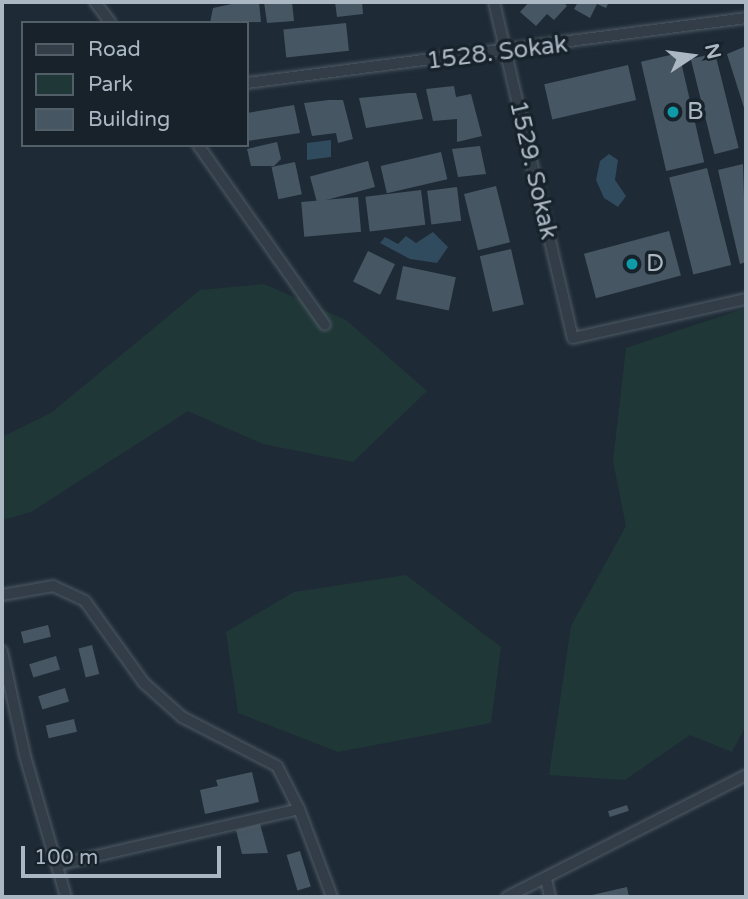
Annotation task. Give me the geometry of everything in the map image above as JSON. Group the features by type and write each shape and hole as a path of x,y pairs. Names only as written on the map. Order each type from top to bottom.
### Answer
{"street":[{"path":"95,2 109,21"},
{"name":"1529. Sokak","path":"494,2 573,338 746,299"},
{"name":"1528. Sokak","path":"248,83 505,53 746,19"},
{"path":"199,147 325,325"},
{"path":"2,595 53,586 85,601 144,683 182,717 277,766 299,809 332,897"},
{"path":"2,651 66,897"},
{"path":"507,897 746,775"},
{"path":"57,865 299,809"},
{"path":"546,879 550,897"}],"green space":[{"path":"264,284 346,320 427,391 353,462 263,444 188,411 31,512 2,520 2,437 51,413 200,290"},
{"path":"746,308 746,725 732,752 690,735 625,780 549,775 571,626 626,526 613,461 626,348"},
{"path":"406,575 501,647 491,723 338,752 238,713 226,632 294,592"}],"water":[{"path":"331,140 331,157 307,160 307,143"},
{"path":"609,154 618,160 615,180 626,196 618,207 604,198 596,180 600,161"},
{"path":"433,232 448,247 437,263 410,259 380,243 385,237 398,244 406,236 416,243"}],"building":[{"path":"241,2 259,2 261,22 210,21 213,8"},
{"path":"264,2 292,2 294,21 267,23"},
{"path":"335,2 362,2 363,14 337,17"},
{"path":"529,2 563,2 567,6 554,20 547,14 536,26 520,12"},
{"path":"578,2 609,2 606,8 597,4 590,18 574,9"},
{"path":"346,23 349,51 286,57 283,30"},
{"path":"746,46 746,114 727,54"},
{"name":"B","path":"679,53 704,162 666,171 641,62"},
{"path":"715,53 739,148 714,154 691,59"},
{"path":"628,65 636,100 552,119 544,84"},
{"path":"454,86 456,97 471,94 482,136 457,142 457,119 433,121 426,89"},
{"path":"416,93 423,119 366,128 359,98"},
{"path":"343,100 353,139 338,143 336,133 312,136 304,103"},
{"path":"294,105 300,133 248,141 248,113"},
{"path":"277,142 281,159 274,166 251,166 247,149"},
{"path":"480,146 486,174 458,177 452,149"},
{"path":"441,152 447,179 387,193 381,166"},
{"path":"368,161 375,187 317,203 310,177"},
{"path":"295,162 302,194 278,199 272,167"},
{"path":"743,164 746,262 740,264 718,170"},
{"path":"707,168 731,265 693,274 669,177"},
{"path":"496,186 510,242 478,250 464,194"},
{"path":"457,187 461,221 431,224 427,191"},
{"path":"421,190 425,225 370,232 365,197"},
{"path":"358,197 361,232 304,237 301,202"},
{"name":"D","path":"669,231 681,275 596,298 584,254"},
{"path":"511,249 524,305 493,312 480,256"},
{"path":"368,251 395,264 380,295 353,282"},
{"path":"403,266 456,277 449,310 396,299"},
{"path":"48,625 51,637 24,643 21,632"},
{"path":"92,645 99,674 86,677 78,648"},
{"path":"56,656 60,669 33,678 29,664"},
{"path":"65,688 69,701 42,710 38,696"},
{"path":"74,719 77,732 49,738 46,726"},
{"path":"252,772 259,802 205,814 200,790 218,786 216,780"},
{"path":"627,805 629,811 610,817 608,811"},
{"path":"260,824 268,853 242,854 236,830"},
{"path":"300,851 311,886 297,890 287,855"},
{"path":"627,887 629,897 592,895"}],"place":[{"name":"B","path":"673,112"},
{"name":"D","path":"632,264"}]}
